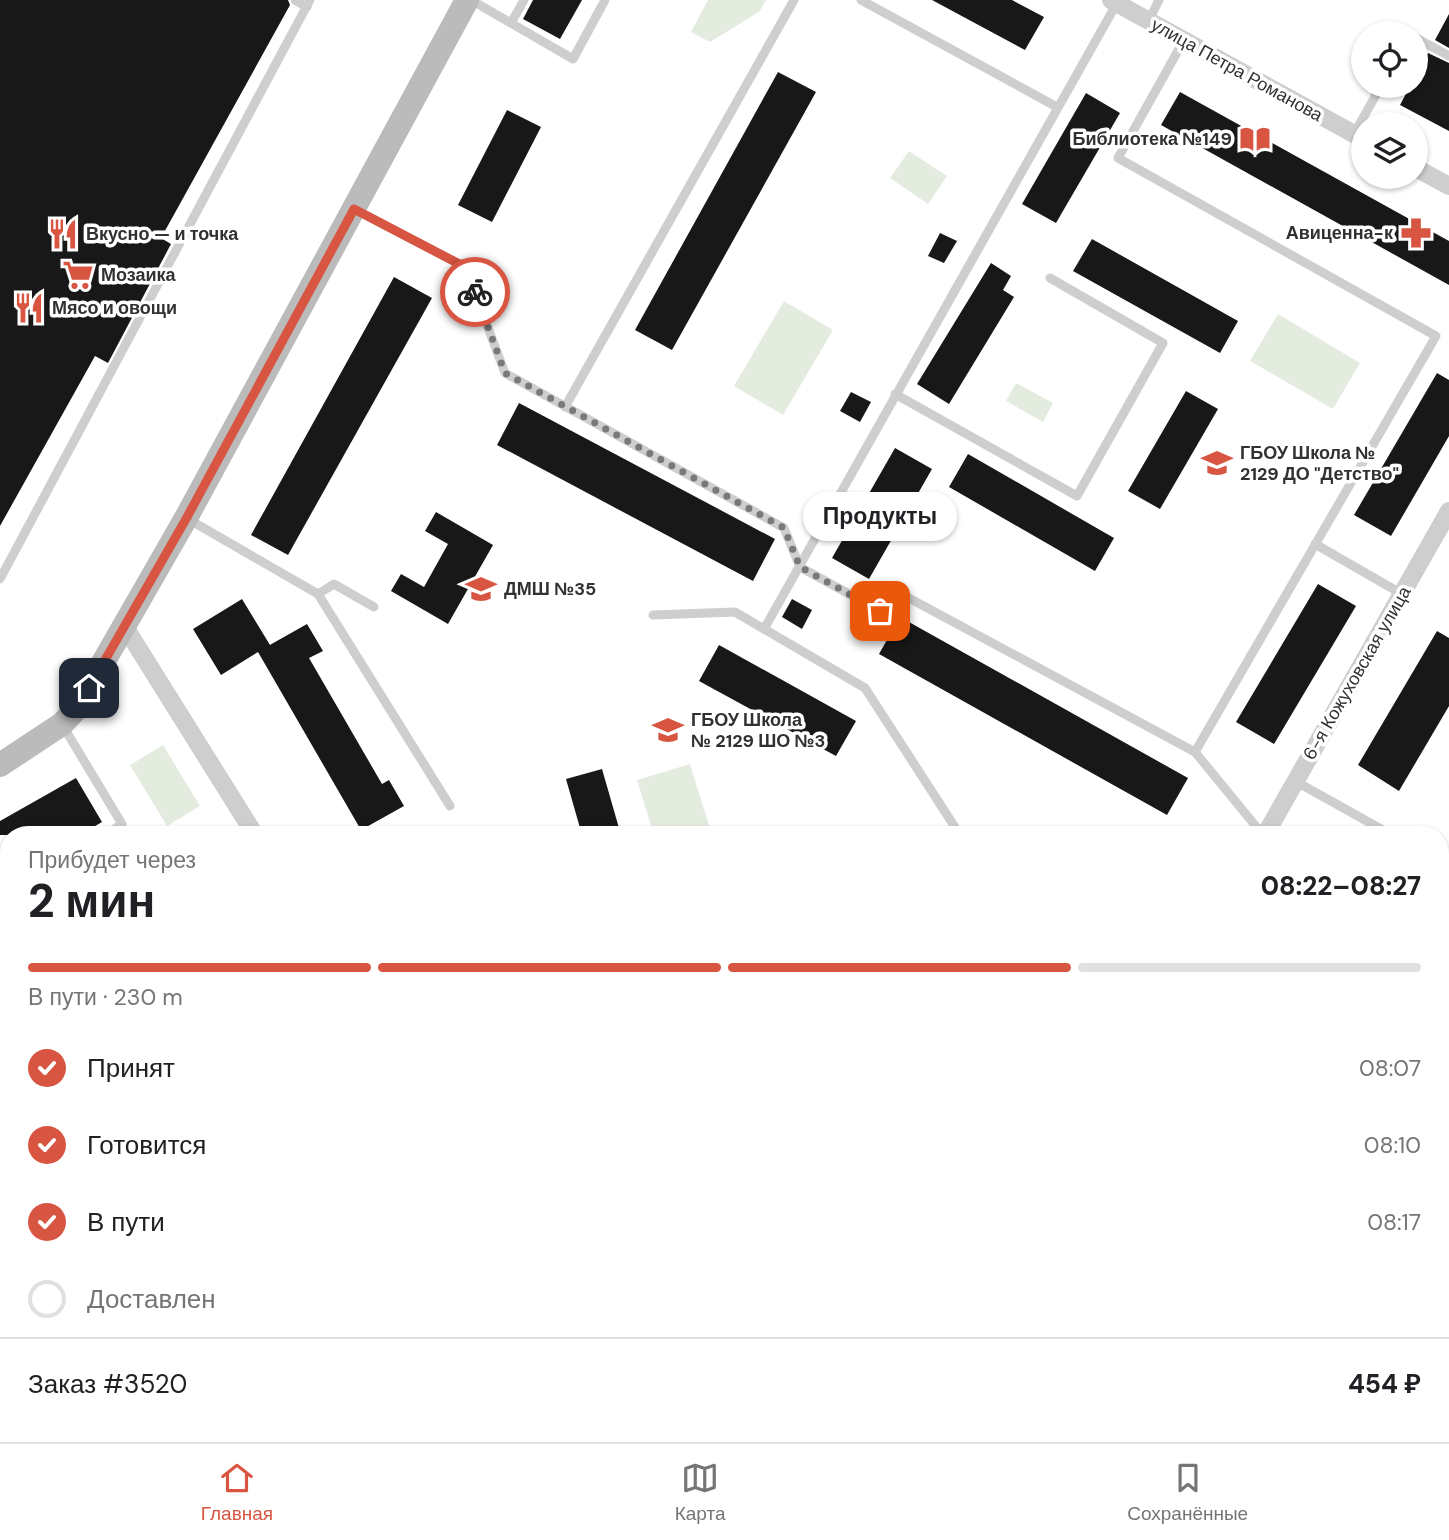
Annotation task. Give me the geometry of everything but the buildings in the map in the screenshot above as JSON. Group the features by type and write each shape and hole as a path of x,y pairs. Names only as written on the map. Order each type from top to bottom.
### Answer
{"street":[{"path":"0,765 62,724 77,708 186,519 469,0"},
{"name":"улица Петра Романова","path":"1114,2 1351,133"},
{"path":"1428,175 1449,186"},
{"name":"6-я Кожуховская улица","path":"1269,826 1449,511"},
{"path":"125,627 249,826"}],"lane":[{"path":"0,579 309,3 295,0"},
{"path":"469,0 573,59 606,0"},
{"path":"511,23 524,0"},
{"path":"565,408 794,0"},
{"path":"861,0 1057,107"},
{"path":"1149,20 1159,0"},
{"path":"764,629 895,394 986,238 1114,2"},
{"path":"1184,40 1118,158 1436,336 1195,752"},
{"path":"1428,45 1449,56"},
{"path":"354,209 465,267 505,373 784,528 800,567 880,611 908,597 1195,752 1257,826"},
{"path":"895,394 1077,496 1163,343 1050,278"},
{"path":"186,519 318,593 450,806"},
{"path":"1315,544 1402,594"},
{"path":"318,593 334,584 374,607"},
{"path":"653,615 735,612 865,688 954,826"},
{"path":"62,724 122,824 119,826"},
{"path":"1295,781 1376,826"}],"shaded area":[{"path":"708,0 766,0 759,12 710,42 691,32"},
{"path":"909,151 947,176 928,204 890,178"},
{"path":"784,301 833,330 783,415 734,386"},
{"path":"1278,314 1360,363 1333,409 1250,361"},
{"path":"1016,383 1053,403 1043,422 1006,401"},
{"path":"163,745 200,806 167,826 130,765"},
{"path":"690,764 709,826 651,826 637,780"}],"way so far":[{"path":"475,292 505,373 784,528 800,567 880,611"}],"place":[{"name":"Библиотека №149","path":"1255,139"},
{"name":"Авиценна-к","path":"1416,233"},
{"name":"Вкусно — и точка","path":"63,234"},
{"name":"Мозаика","path":"78,275"},
{"name":"Мясо и овощи","path":"29,308"},
{"name":"ГБОУ Школа № 2129 ДО \"Детство\"","path":"1217,463"},
{"name":"ДМШ №35","path":"481,589"},
{"name":"Продукты","path":"880,611"},
{"name":"ГБОУ Школа № 2129 ШО №3","path":"668,730"}],"route":[{"path":"89,688 262,382 354,209 465,267 475,292"}]}
